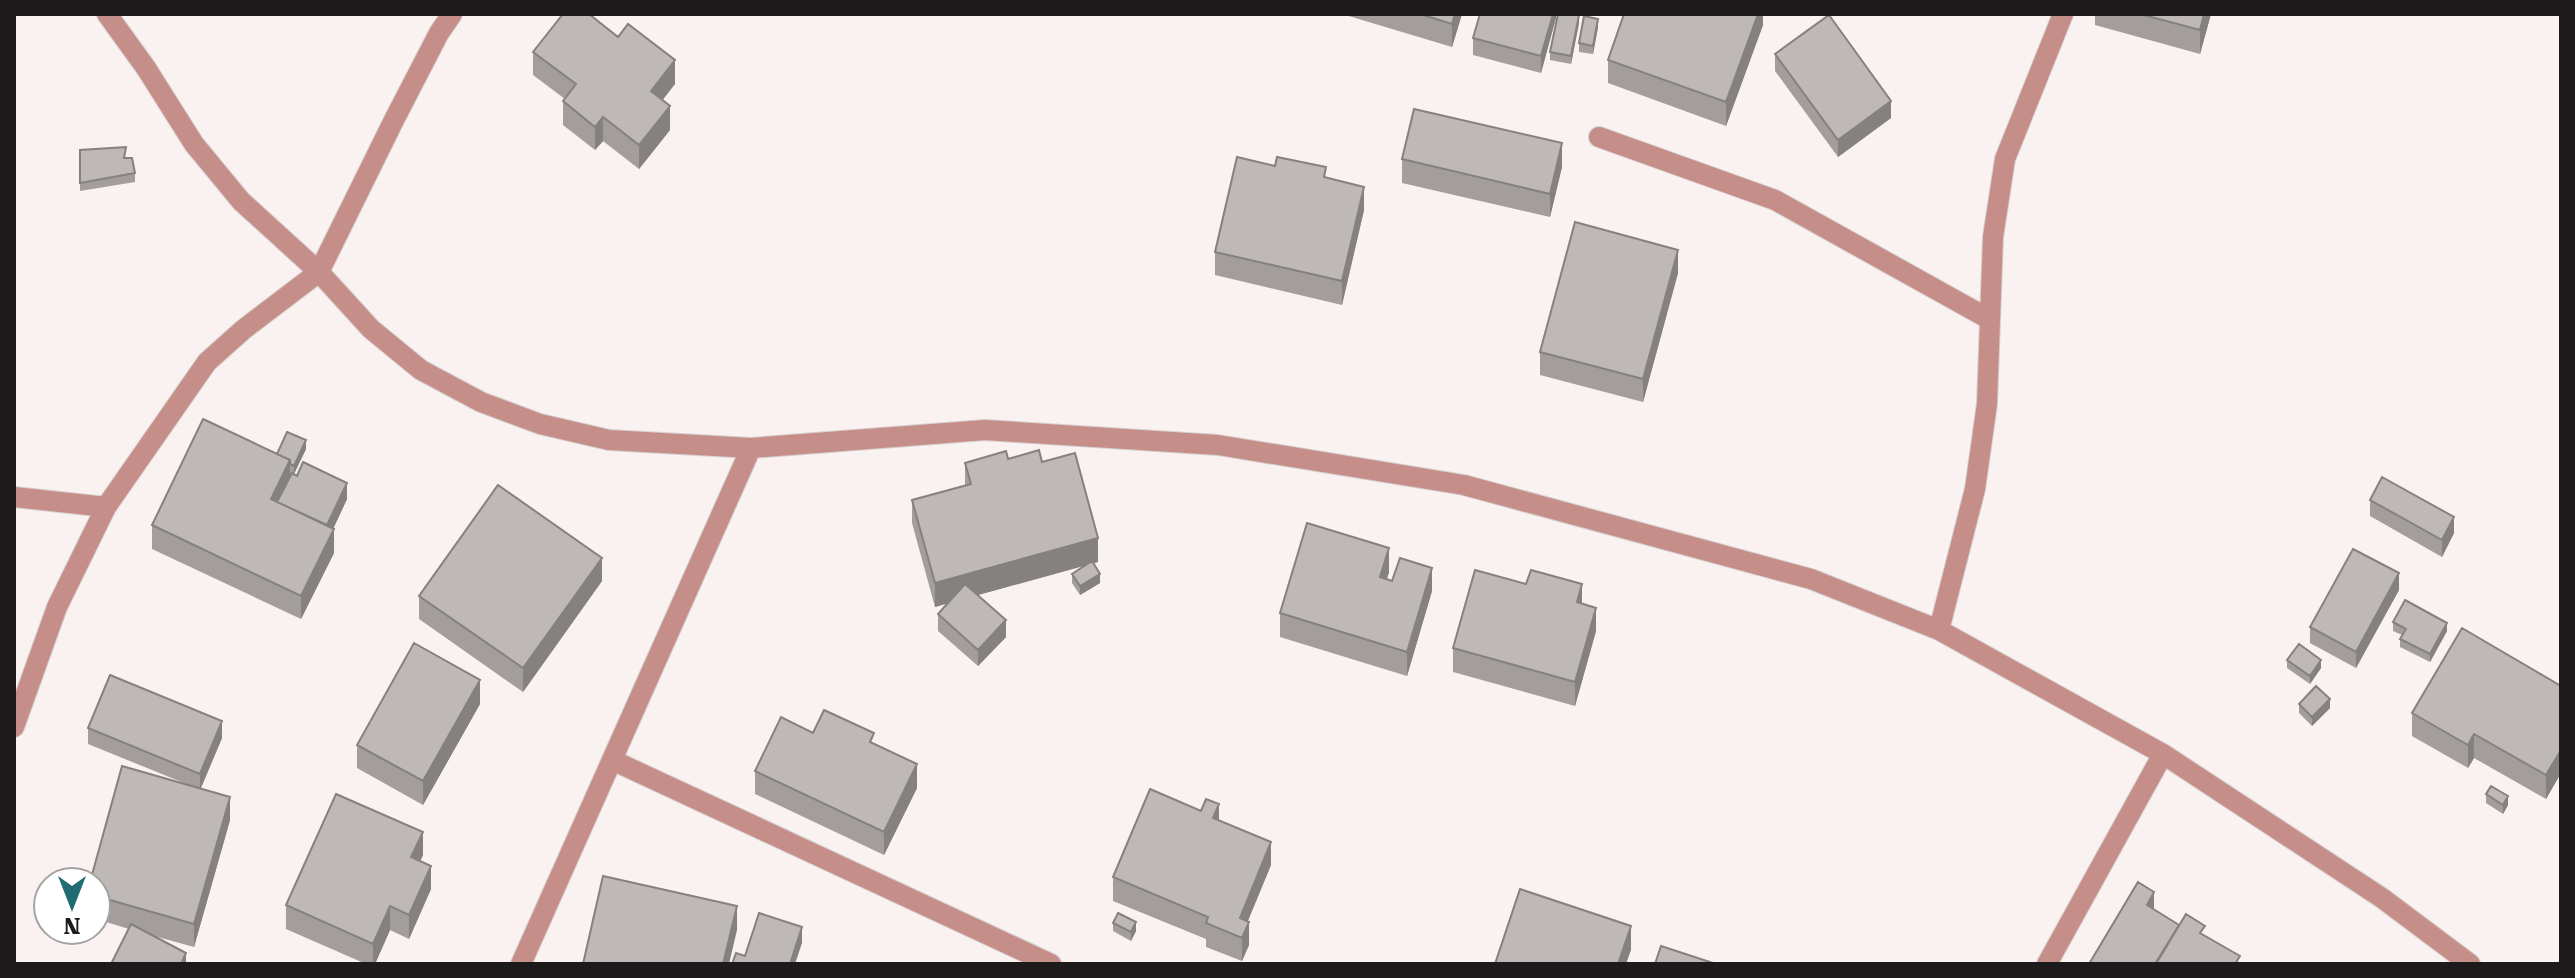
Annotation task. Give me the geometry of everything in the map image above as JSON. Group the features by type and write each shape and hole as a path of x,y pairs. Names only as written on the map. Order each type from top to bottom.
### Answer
{"street":[{"path":"107,14 194,144 241,201 319,272 371,329 421,370 481,402 540,424 609,440 751,448 985,430 1218,445 1464,485 1811,579 1939,630 2163,754 2382,898 2470,964"},
{"path":"14,727 57,607 106,507 207,362 244,329 319,272 407,95 452,14"},
{"path":"1939,630 1975,489 1987,404 1993,237 2005,159 2063,14"},
{"path":"1599,137 1775,200 1989,319"},
{"path":"521,964 751,448"},
{"path":"14,497 106,507"},
{"path":"2047,964 2163,754"},
{"path":"612,760 1051,964"}],"building":[{"path":"563,14 589,14 618,37 628,24 675,60 651,91 670,106 639,145 603,117 595,127 563,101 576,84 533,52"},
{"path":"1420,14 1455,14 1452,24"},
{"path":"1480,14 1553,14 1541,56 1473,38"},
{"path":"1558,14 1579,15 1571,56 1550,52"},
{"path":"1624,14 1758,14 1726,102 1608,60"},
{"path":"2140,14 2204,14 2200,30"},
{"path":"1829,15 1891,101 1838,140 1775,54"},
{"path":"1584,16 1598,19 1593,46 1579,43"},
{"path":"1414,109 1562,143 1550,194 1402,159"},
{"path":"126,147 124,158 132,158 135,173 80,183 80,150"},
{"path":"1237,157 1275,166 1277,157 1326,167 1324,177 1364,187 1342,281 1215,252"},
{"path":"1575,222 1678,250 1643,379 1540,352"},
{"path":"203,419 290,460 271,499 334,529 301,596 152,525"},
{"path":"287,432 306,440 294,466 290,460 277,454"},
{"path":"1039,450 1042,462 1075,453 1098,538 935,583 912,500 971,484 965,463 1006,451 1008,459"},
{"path":"303,462 347,483 327,525 277,502 292,473 297,476"},
{"path":"2382,477 2454,517 2442,540 2370,500"},
{"path":"498,485 602,558 523,668 419,596"},
{"path":"1307,523 1389,548 1380,577 1392,581 1400,558 1432,568 1407,652 1280,613"},
{"path":"2353,549 2399,573 2356,652 2310,627"},
{"path":"1092,561 1100,574 1080,586 1072,574"},
{"path":"1475,570 1526,584 1531,570 1582,584 1577,602 1596,608 1575,682 1453,648"},
{"path":"965,584 1006,620 978,650 938,614"},
{"path":"2405,600 2447,623 2430,654 2400,639 2406,629 2393,622"},
{"path":"2462,628 2561,686 2561,750 2546,775 2474,734 2468,745 2412,713"},
{"path":"414,643 480,680 423,781 357,745"},
{"path":"2299,644 2321,660 2310,676 2287,660"},
{"path":"110,675 222,721 200,774 88,728"},
{"path":"2316,686 2330,699 2312,717 2299,704"},
{"path":"824,710 874,733 870,742 917,764 884,832 755,771 781,717 813,733"},
{"path":"122,766 230,797 194,924 112,901 112,866 94,866"},
{"path":"2491,786 2508,796 2503,805 2486,794"},
{"path":"1150,789 1201,811 1206,799 1219,804 1213,818 1271,842 1240,918 1249,922 1242,938 1206,923 1208,917 1113,877"},
{"path":"336,794 423,832 411,857 431,866 409,915 390,906 373,944 286,905"},
{"path":"603,876 737,906 723,964 583,964"},
{"path":"2138,882 2154,892 2147,905 2179,925 2155,964 2089,964"},
{"path":"1520,889 1631,926 1618,964 1495,964"},
{"path":"759,913 802,927 790,964 732,964 736,953 745,956"},
{"path":"1118,913 1136,922 1131,932 1113,923"},
{"path":"2186,914 2205,926 2200,933 2240,956 2235,964 2156,964"},
{"path":"131,924 186,953 181,964 111,964"},
{"path":"1661,946 1716,964 1655,964"}]}
